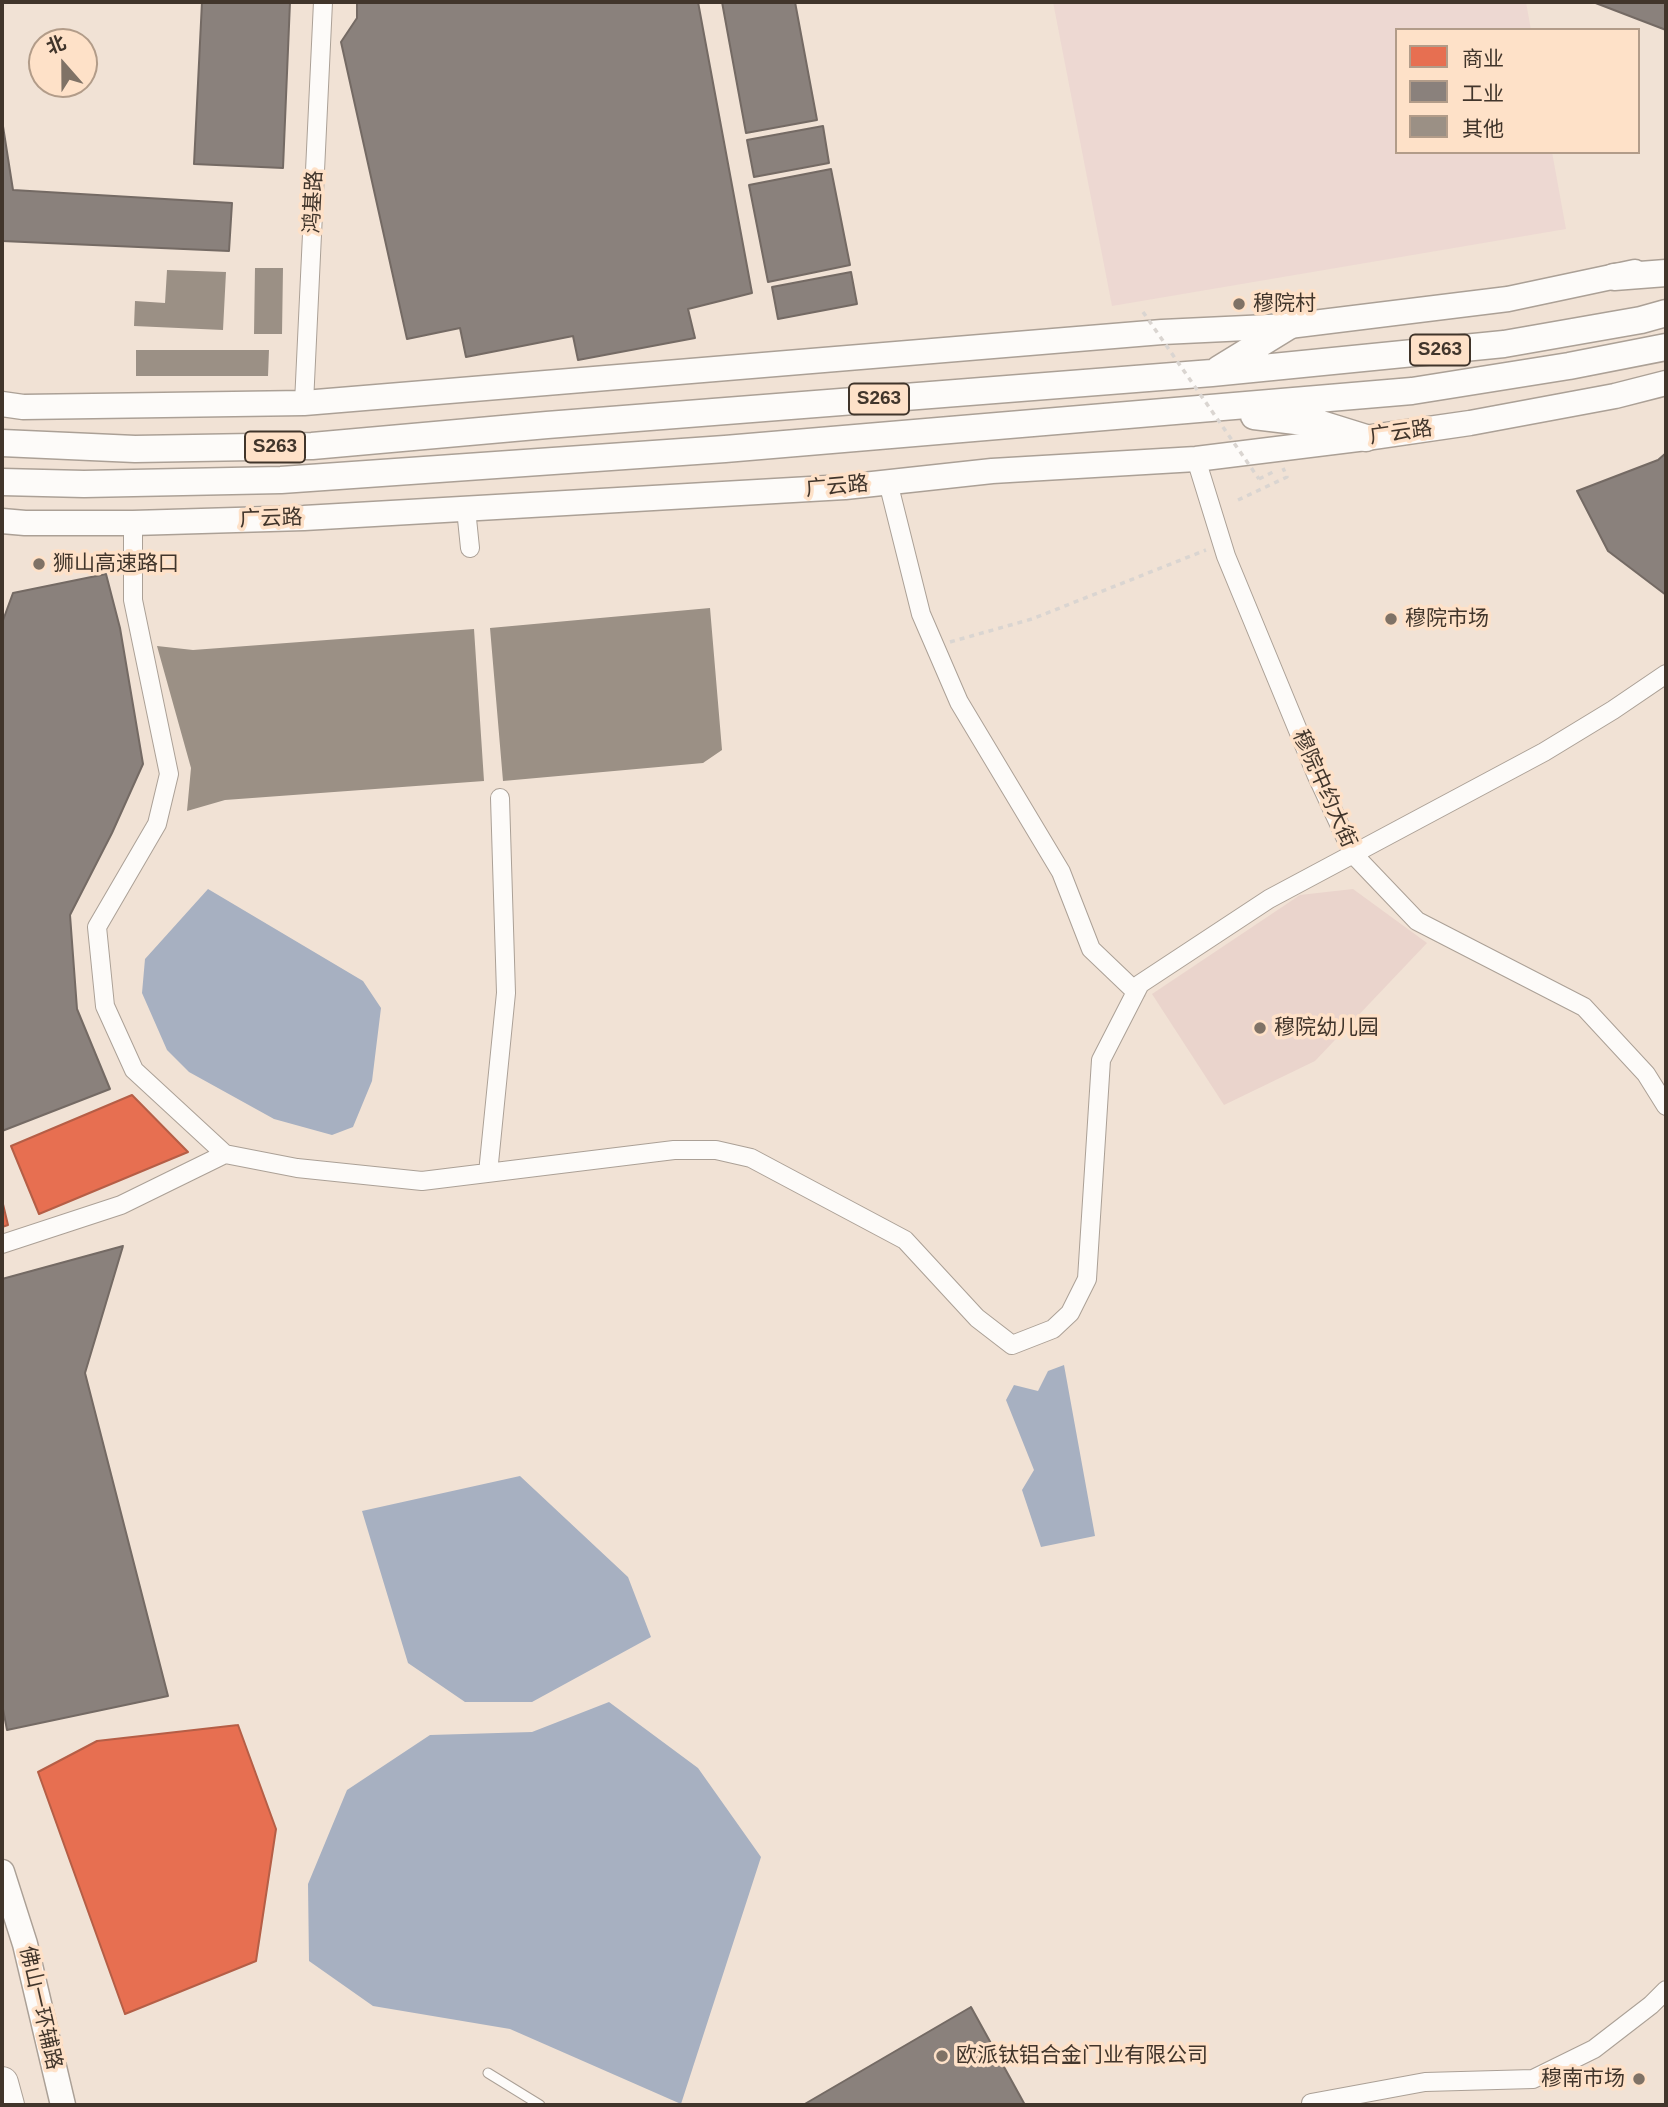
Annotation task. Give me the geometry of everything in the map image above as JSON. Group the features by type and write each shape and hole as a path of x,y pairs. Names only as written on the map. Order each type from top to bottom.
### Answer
{"highway":[{"path":"2,2083 8,2105"}],"main road":[{"name":"S263","path":"2,404 23,407 304,403 1162,332 1289,326 1508,299 1666,264"},
{"path":"1614,277 1666,273"},
{"name":"S263","path":"2,443 135,449 312,446 1212,373 1504,344 1641,320 1666,313"},
{"path":"1212,373 1289,326"},
{"name":"广云路","path":"2,482 111,484 281,480 535,463 1412,391 1569,366 1666,347"},
{"name":"广云路","path":"2,521 133,523 304,518 831,488 992,471 1196,459 1470,423 1615,396 1666,383"},
{"path":"1197,409 1321,424 1366,438"},
{"name":"佛山一环辅路","path":"2,1872 25,1944 62,2105"}],"street":[{"name":"鸿基路","path":"304,403 323,2"},
{"name":"穆院中约大街","path":"1196,459 1222,543 1311,761 1353,854 1417,921 1584,1007 1646,1074 1666,1105"},
{"path":"888,482 921,614 959,702 1061,872 1091,949 1136,992"},
{"path":"466,509 470,548"},
{"path":"133,523 133,600 169,774 157,824 97,927 105,1006 134,1070 225,1154 297,1168 422,1181 674,1150 716,1150 751,1158 905,1240 977,1318 1012,1345 1053,1329 1070,1312 1087,1279 1101,1060 1140,984 1269,900 1544,752 1666,674"},
{"path":"488,1173 506,993 500,798"},
{"path":"2,1244 121,1205 225,1154"},
{"path":"1311,2103 1425,2082 1534,2079 1594,2049 1666,1990"}],"lane":[{"path":"488,2073 540,2105"}],"path":[{"path":"1143,312 1259,479 1283,467 1287,477 1238,500"},
{"path":"935,646 1032,619 1222,543"}],"shaded area":[{"path":"1053,2 1526,2 1531,28 1395,28 1395,154 1552,154 1566,229 1112,306"},
{"name":"穆院幼儿园","path":"1353,889 1427,943 1315,1061 1224,1105 1152,994 1300,895"}],"water":[{"path":"208,889 363,981 381,1008 372,1081 353,1127 332,1135 274,1119 189,1072 167,1050 142,993 145,959"},
{"path":"1064,1365 1095,1536 1041,1547 1022,1490 1034,1470 1006,1400 1014,1385 1038,1391 1048,1371"},
{"path":"520,1476 628,1577 651,1637 532,1702 465,1702 408,1663 362,1511"},
{"path":"609,1702 698,1768 761,1857 681,2104 510,2029 373,2006 309,1961 308,1884 347,1790 430,1735 532,1732"}],"building: 商业":[{"path":"132,1095 188,1152 39,1214 11,1146"},
{"path":"2,1200 8,1225 2,1227"},
{"path":"238,1725 276,1829 256,1961 125,2014 38,1772 97,1741"}],"building: 工业":[{"path":"202,2 290,2 283,168 194,164"},
{"path":"357,2 698,2 752,293 688,309 695,338 578,360 573,336 466,357 460,328 407,339 341,42 357,18"},
{"path":"722,2 795,2 817,120 746,133"},
{"path":"1593,2 1666,2 1666,30"},
{"path":"2,120 13,190 232,203 229,251 2,241"},
{"path":"823,126 829,163 754,177 747,140"},
{"path":"831,169 850,265 768,282 749,185"},
{"path":"851,272 857,304 778,319 772,287"},
{"path":"1666,453 1666,595 1608,551 1577,491 1658,460"},
{"path":"106,574 120,628 143,764 112,833 70,915 77,1009 110,1089 2,1131 2,623 13,593"},
{"path":"123,1246 85,1373 168,1696 7,1730 2,1704 2,1279"},
{"name":"欧派钛铝合金门业有限公司","path":"971,2007 1025,2105 803,2105"}],"building: 其他":[{"path":"255,268 283,268 282,334 254,334"},
{"path":"167,270 226,272 223,330 134,326 135,301 165,303"},
{"path":"136,350 269,350 268,376 136,376"},
{"path":"710,608 722,750 703,763 503,781 490,628"},
{"path":"474,629 484,781 225,800 187,811 191,768 157,646 193,650"}],"place":[{"name":"穆院村","path":"1239,304"},
{"name":"狮山高速路口","path":"39,564"},
{"name":"穆院市场","path":"1391,619"},
{"name":"穆院幼儿园","path":"1260,1028"},
{"name":"欧派钛铝合金门业有限公司","path":"942,2056"},
{"name":"穆南市场","path":"1639,2079"}]}
